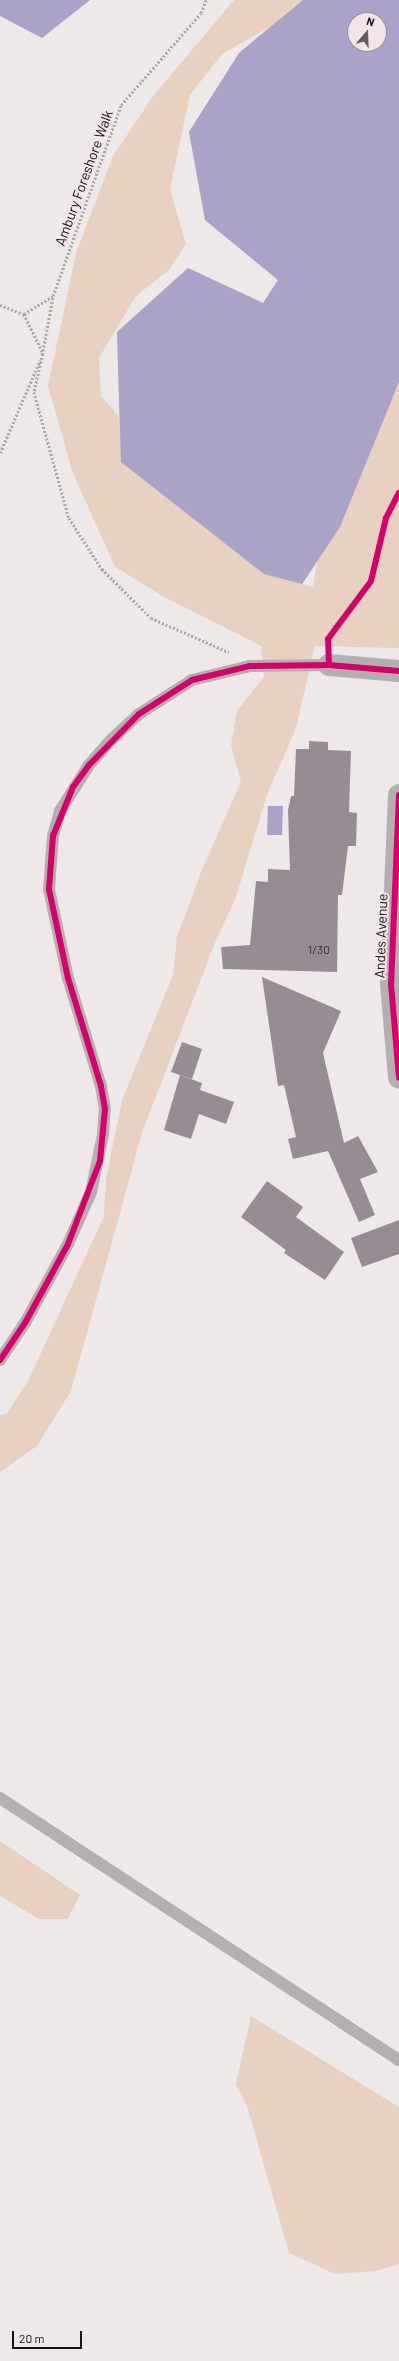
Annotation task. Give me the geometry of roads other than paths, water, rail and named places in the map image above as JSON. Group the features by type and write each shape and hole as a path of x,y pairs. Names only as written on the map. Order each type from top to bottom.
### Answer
{"street":[{"path":"329,665 399,671"},
{"name":"Andes Avenue","path":"399,795 391,984 399,1078"}],"lane":[{"path":"0,1360 25,1323 68,1244 90,1192 104,1134 105,1109 101,1086 68,978 49,889 53,836 60,811 89,765 139,714 192,680 250,666 329,665"},
{"path":"0,1798 399,2060"}]}
